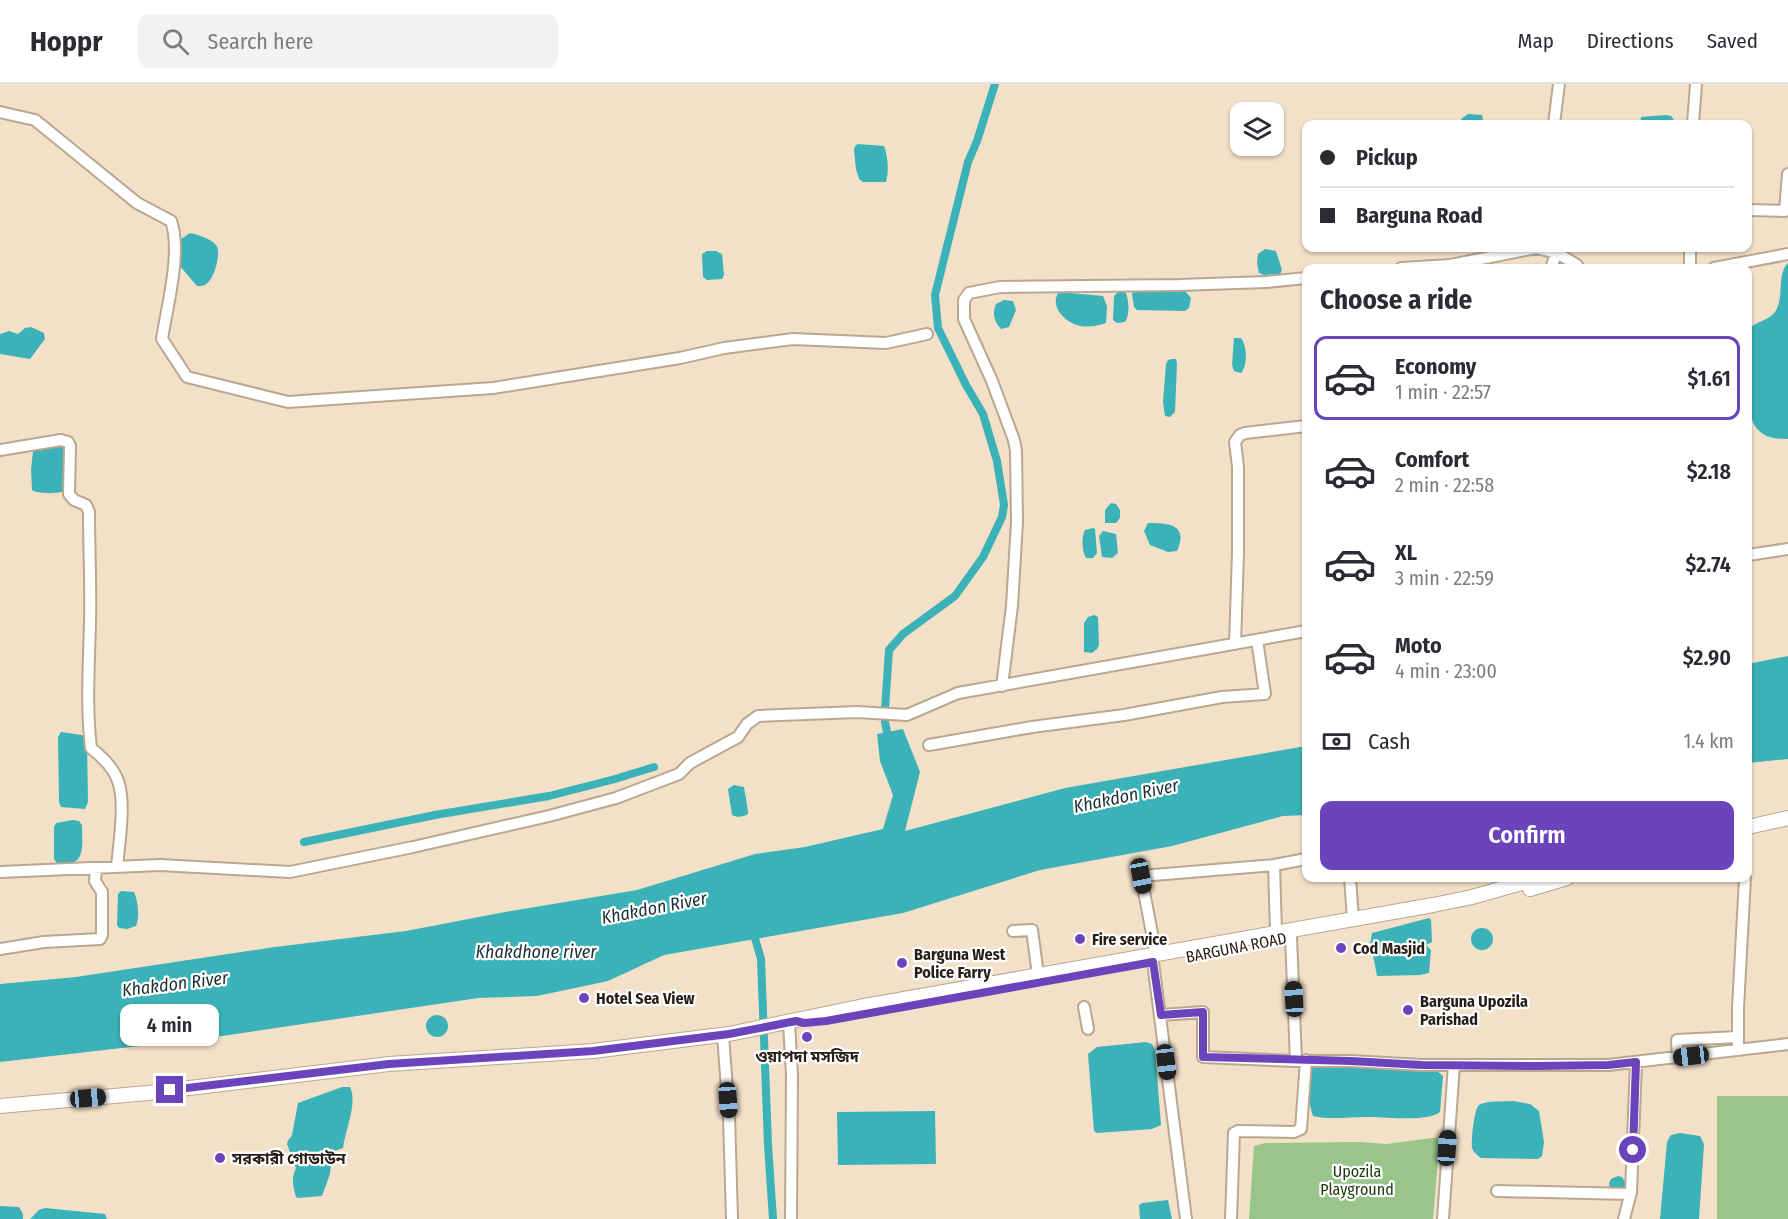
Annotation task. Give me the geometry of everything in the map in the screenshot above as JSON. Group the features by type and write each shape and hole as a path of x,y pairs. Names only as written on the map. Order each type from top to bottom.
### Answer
{"main road":[{"path":"1752,826 1788,818"},
{"path":"1752,832 1788,824"},
{"name":"BARGUNA ROAD","path":"787,1023 826,1021 1154,958 1276,932 1472,897 1525,882"},
{"name":"BARGUNA ROAD","path":"0,1106 148,1093 389,1064 593,1051 726,1034 858,1007 1038,975 1291,937 1496,898 1553,882"}],"street":[{"path":"1554,120 1559,84"},
{"path":"1693,120 1696,84"},
{"path":"0,112 36,120 137,203 171,221 176,233 174,261 162,339 187,377 288,402 493,388 783,340 828,339 886,343 927,334"},
{"path":"1752,210 1785,211 1788,174"},
{"path":"1455,264 1516,252"},
{"path":"1560,252 1576,264"},
{"path":"1735,264 1788,254"},
{"path":"1002,686 1012,606 1017,522 1016,451 992,381 964,319 966,296 969,293 1000,287 1190,285 1302,278"},
{"path":"1234,644 1238,554 1238,467 1235,442 1240,435 1245,433 1302,426"},
{"path":"0,450 61,440 68,442 70,446 69,494 74,500 86,505 89,512 91,621 88,687 89,734 91,748 100,755 118,780 121,811 117,867"},
{"path":"1752,554 1788,549"},
{"path":"0,872 160,865 290,872 413,847 616,798 679,774 690,763 738,737 747,724 758,716 857,712 907,715 958,693 1302,632"},
{"path":"929,745 1032,727 1124,716 1222,697 1265,694 1257,640"},
{"path":"1186,1219 1154,958 1141,876 1274,865 1302,860"},
{"path":"1274,865 1276,932"},
{"path":"0,949 44,942 100,939 102,935 102,892 95,881 96,868"},
{"path":"1350,882 1353,919"},
{"path":"1738,1050 1745,882"},
{"path":"1013,931 1032,930 1038,975"},
{"path":"1231,1219 1234,1133 1238,1131 1294,1132 1301,1129 1301,1060 1291,937"},
{"path":"1084,1007 1088,1029"},
{"path":"1161,1015 1203,1012 1203,1057 1422,1065 1608,1065 1788,1044"},
{"path":"787,1023 792,1075 791,1219"},
{"path":"726,1034 732,1219"},
{"path":"1678,1057 1677,1040 1738,1037"},
{"path":"1624,1219 1630,1194 1636,1062"},
{"path":"1443,1219 1454,1065"},
{"path":"1497,1191 1630,1194"}],"green space":[{"path":"1717,1096 1788,1096 1788,1219 1717,1219"},
{"name":"Upozila Playground","path":"1440,1137 1433,1219 1249,1219 1254,1146 1265,1143 1386,1144"}],"water":[{"path":"1468,114 1482,115 1483,120 1461,120"},
{"path":"1666,115 1671,116 1674,120 1641,120 1641,117"},
{"path":"858,144 884,146 888,164 886,182 863,182 859,179 854,150"},
{"path":"190,233 211,241 218,249 214,272 203,286 197,286 179,265 181,239"},
{"path":"1265,249 1276,251 1282,270 1280,274 1259,273 1258,254"},
{"path":"707,251 722,254 724,275 722,279 707,280 703,277 702,254"},
{"path":"1788,263 1788,439 1767,436 1757,429 1752,420 1752,327 1775,312 1780,300 1784,268"},
{"path":"1183,289 1191,298 1189,308 1185,311 1137,310 1134,307 1132,294 1134,291"},
{"path":"1123,291 1128,300 1128,316 1125,322 1117,323 1113,320 1114,296"},
{"path":"1059,292 1103,296 1107,306 1106,323 1084,326 1067,320 1057,307 1056,297"},
{"path":"1004,300 1013,301 1016,310 1009,327 1001,329 995,320 994,311 996,304"},
{"path":"31,327 44,333 45,339 30,359 0,354 0,334 9,331 18,334 25,328"},
{"path":"1234,338 1241,338 1245,350 1246,361 1241,373 1234,371 1232,365"},
{"path":"1176,359 1177,363 1175,412 1170,417 1165,416 1163,402 1166,364"},
{"path":"46,446 64,447 65,491 48,493 32,490 33,452"},
{"path":"1111,503 1116,504 1120,510 1120,518 1116,523 1105,523 1105,510"},
{"path":"1148,523 1175,527 1180,535 1177,551 1168,552 1150,545 1144,531"},
{"path":"1095,529 1097,553 1093,558 1086,558 1082,544 1084,533 1085,530"},
{"path":"1103,531 1116,534 1118,553 1112,558 1102,557 1099,536"},
{"path":"1094,615 1098,617 1099,645 1092,653 1084,652 1084,623 1088,617"},
{"path":"1788,656 1788,759 1752,763 1752,663"},
{"name":"Khakdhone river","path":"903,729 920,772 905,831 1065,788 1302,747 1302,815 1283,816 1172,846 1040,870 903,913 664,955 608,981 537,996 478,998 209,1038 0,1062 0,984 76,977 275,947 406,931 637,890 755,854 805,847 883,829 893,795 880,761 877,734"},
{"path":"61,732 82,735 87,743 88,802 85,809 61,807 59,802 58,737"},
{"path":"734,785 744,787 748,814 744,816 732,815 728,789"},
{"path":"79,821 82,825 81,854 74,862 57,863 54,859 54,827 56,823"},
{"path":"121,891 134,892 137,904 136,926 127,929 119,928 117,925 118,894"},
{"path":"1429,918 1432,942 1426,945 1431,950 1429,973 1377,976 1373,955 1376,947 1370,944 1372,933"},
{"path":"1482,928 1490,931 1493,939 1490,947 1482,950 1474,947 1471,939 1474,931"},
{"path":"437,1015 445,1018 448,1026 445,1034 437,1037 429,1034 426,1026 429,1018"},
{"path":"1146,1042 1152,1044 1155,1050 1161,1125 1152,1129 1097,1133 1094,1131 1088,1054 1097,1047"},
{"path":"1341,1064 1437,1071 1443,1076 1440,1112 1415,1118 1313,1116 1309,1090 1311,1070 1314,1065"},
{"path":"342,1087 350,1087 353,1101 343,1148 332,1152 330,1174 322,1196 298,1198 293,1182 296,1168 287,1144 292,1135 298,1103"},
{"path":"1513,1101 1530,1104 1539,1111 1544,1142 1542,1156 1538,1159 1481,1158 1472,1148 1473,1125 1477,1108 1486,1102"},
{"path":"935,1111 936,1164 838,1165 837,1112"},
{"path":"1680,1133 1700,1136 1704,1144 1699,1219 1660,1219 1667,1142 1671,1135"},
{"path":"1622,1177 1628,1191 1611,1193 1609,1183 1611,1179"},
{"path":"1168,1200 1172,1219 1140,1219 1139,1205"},
{"path":"0,1206 19,1207 23,1219 0,1219"},
{"path":"45,1208 105,1214 107,1219 30,1219 39,1210"}],"waterway":[{"path":"885,709 889,650 903,634 955,596 983,557 1002,517 1004,505 997,461 983,414 938,328 935,295 968,162 995,84"},
{"path":"885,722 889,743"},
{"path":"304,842 435,815 549,796 654,767"},
{"path":"752,928 761,959 773,1219"}],"place":[{"name":"Fire service","path":"1080,939"},
{"name":"Cod Masjid","path":"1341,948"},
{"name":"Barguna West Police Farry","path":"902,963"},
{"name":"Hotel Sea View","path":"584,998"},
{"name":"Barguna Upozila Parishad","path":"1408,1010"},
{"name":"ওয়াপদা মসজিদ","path":"807,1037"},
{"name":"সরকারী গোডাউন","path":"220,1158"}],"route":[{"path":"170,1090 389,1064 593,1051 729,1034 796,1021 804,1023 826,1021 907,1008 1153,962 1161,1015 1203,1012 1203,1057 1422,1065 1538,1066 1608,1065 1636,1062 1633,1150"}],"water label":[{"name":"Khakdon River","path":"1126,796"},
{"name":"Khakdon River","path":"654,908"},
{"name":"Khakdon River","path":"175,984"}]}
